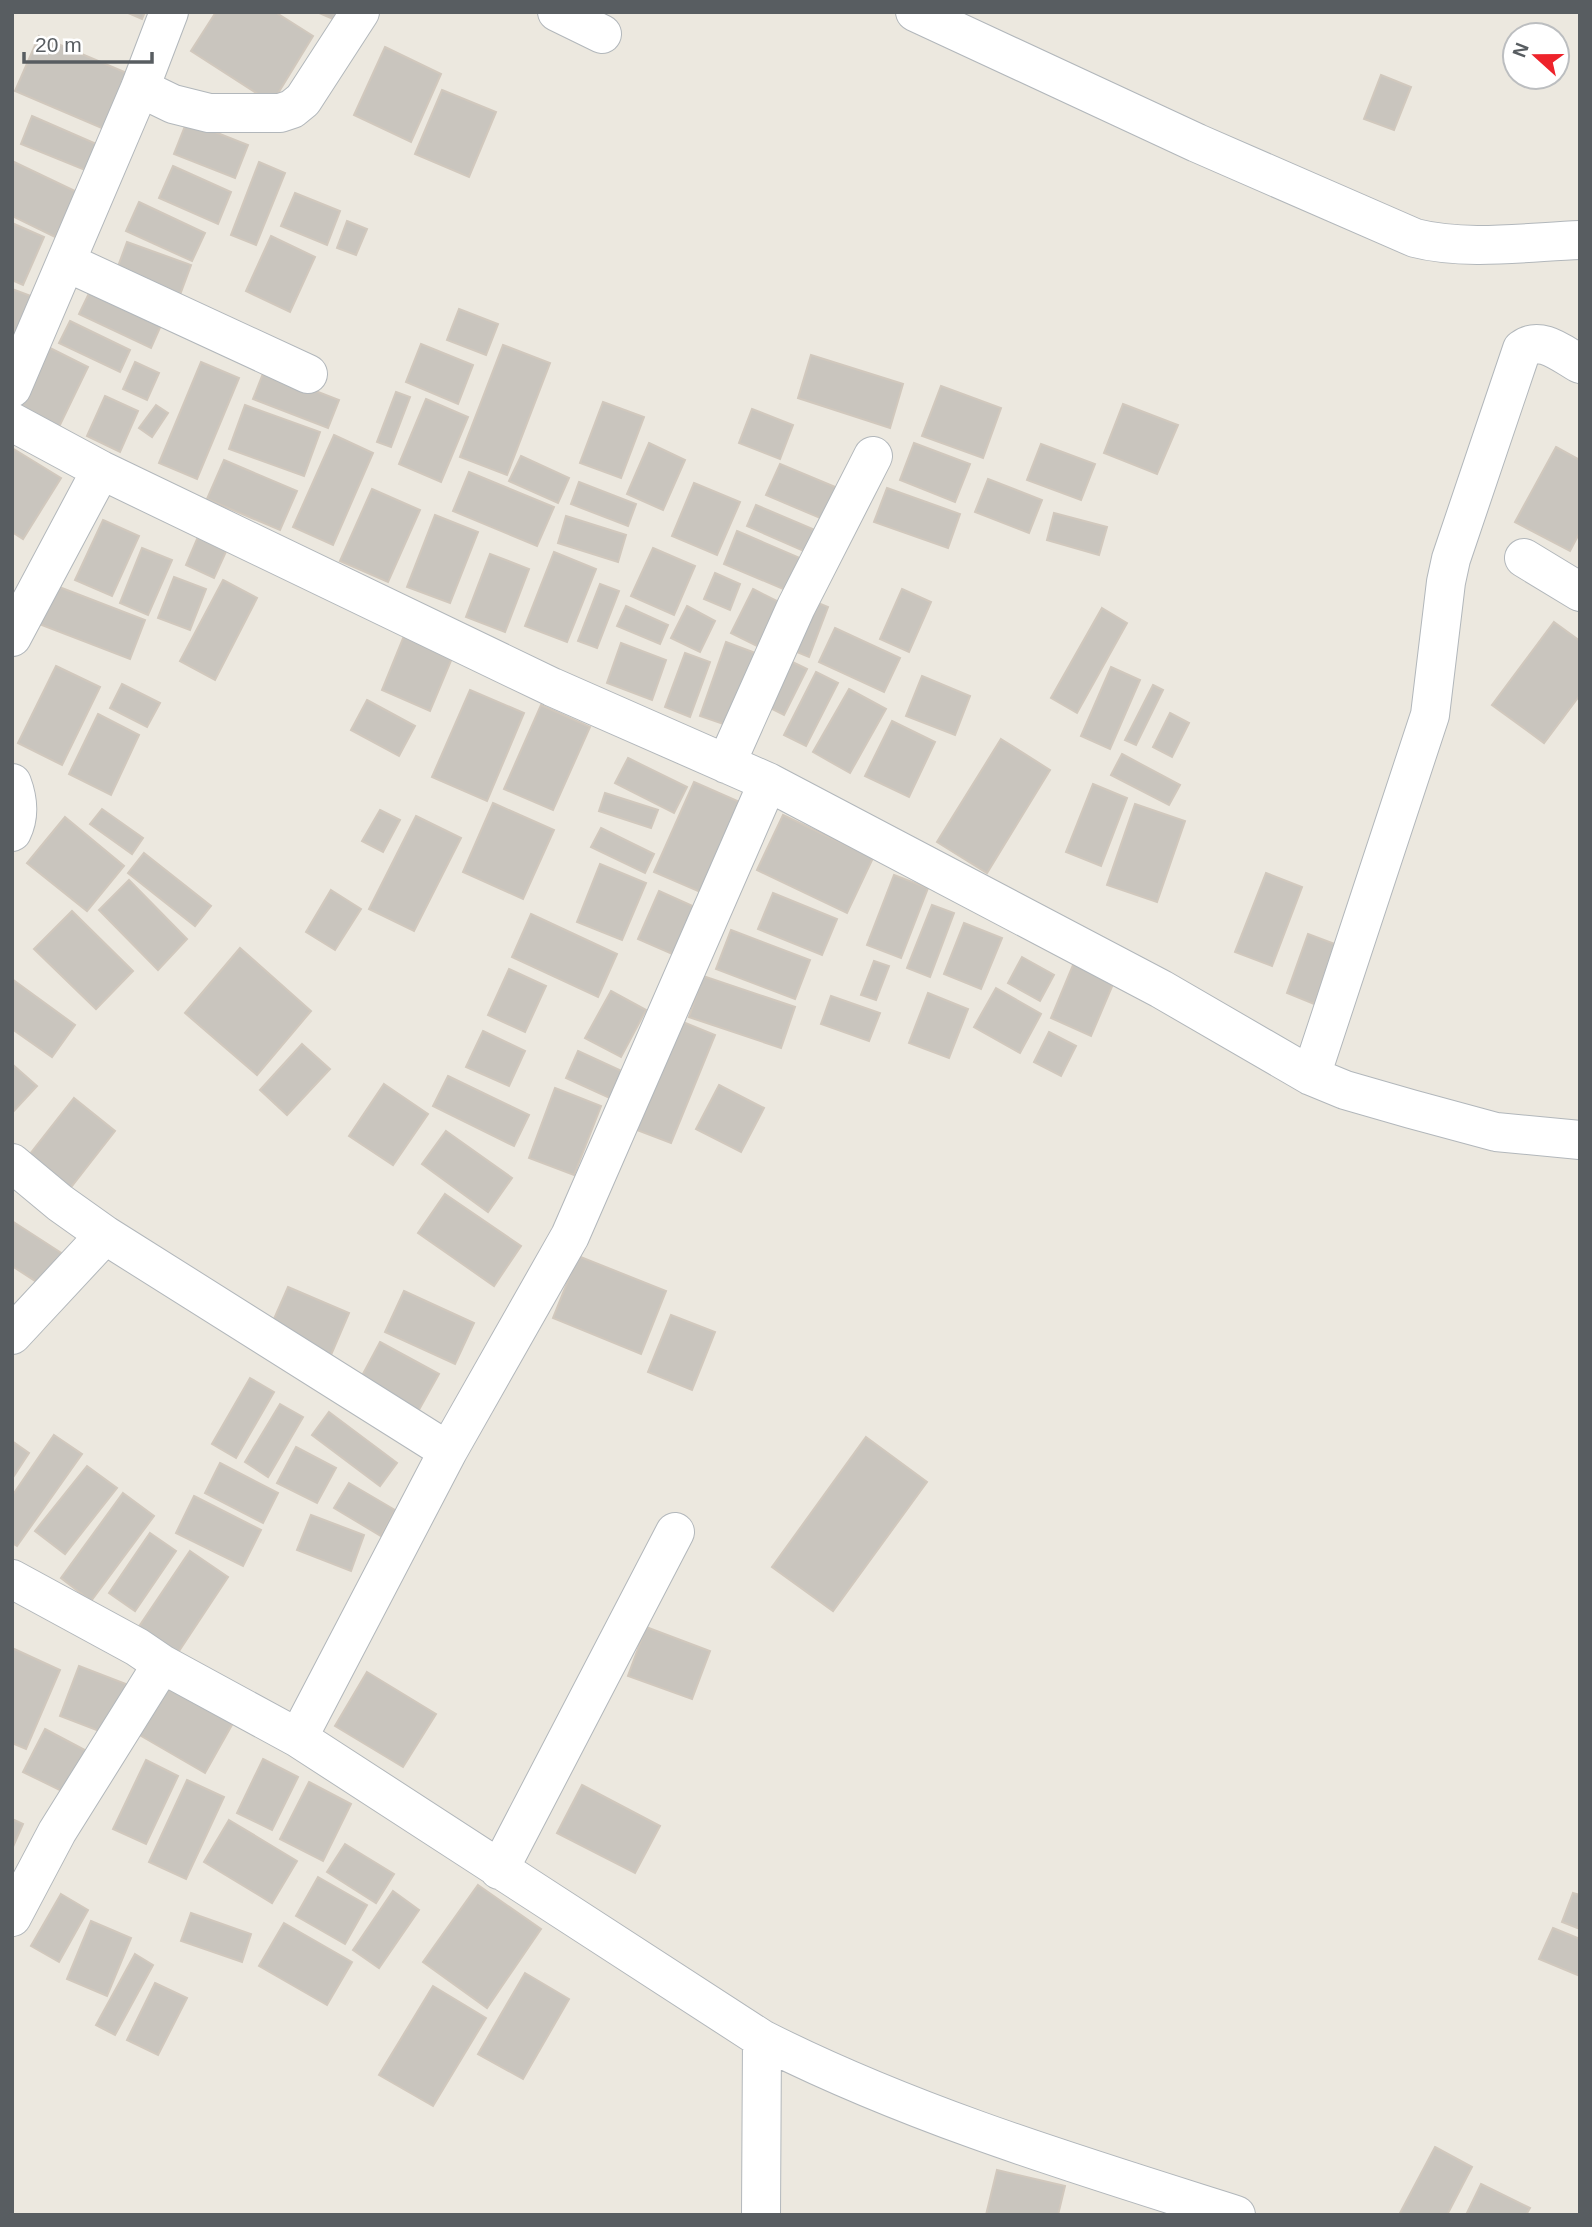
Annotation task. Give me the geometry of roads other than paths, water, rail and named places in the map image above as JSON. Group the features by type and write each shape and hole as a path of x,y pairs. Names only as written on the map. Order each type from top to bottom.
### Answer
{"street":[{"path":"12,388 140,88 169,12"},
{"path":"140,88 173,104 209,113 274,114 292,109 303,100 360,12"},
{"path":"557,12 602,34"},
{"path":"915,12 1197,143 1415,238 1437,244 1457,245 1580,240"},
{"path":"66,262 308,374"},
{"path":"1311,1076 1430,715 1451,559 1522,349 1529,344 1543,343 1580,365"},
{"path":"12,422 101,470 552,687 768,782 1161,989 1311,1076 1345,1090 1411,1110 1496,1132 1580,1140"},
{"path":"726,764 796,607 873,456"},
{"path":"12,637 101,470"},
{"path":"1524,558 1580,592"},
{"path":"298,1738 448,1451 570,1236 768,782"},
{"path":"12,783 18,806 12,832"},
{"path":"12,1163 60,1203 105,1235 448,1451"},
{"path":"12,1335 105,1235"},
{"path":"499,1870 675,1532"},
{"path":"12,1579 298,1738 762,2039 822,2069 1026,2148 1236,2215"},
{"path":"12,1917 57,1832 162,1664"},
{"path":"761,2215 762,2039"}]}
